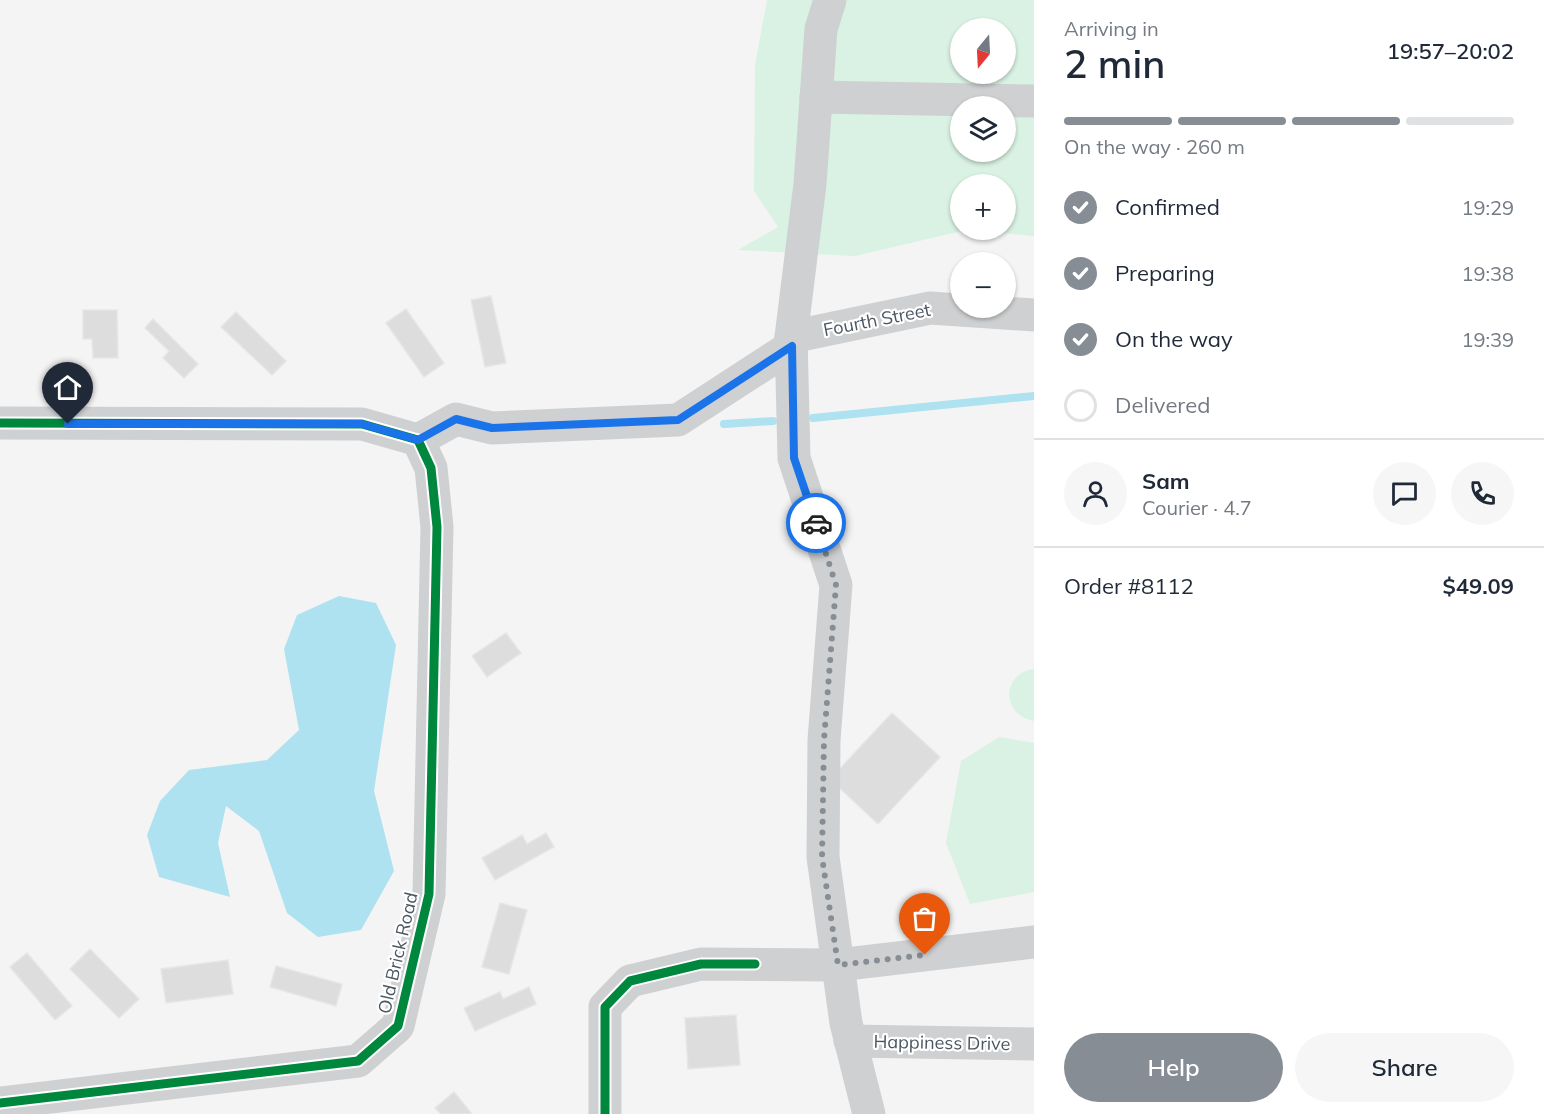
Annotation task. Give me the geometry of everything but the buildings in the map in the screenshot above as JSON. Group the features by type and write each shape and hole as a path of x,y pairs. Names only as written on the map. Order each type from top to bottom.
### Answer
{"street":[{"path":"830,0 821,29 810,184 792,341 794,458 836,585 824,740 822,857 846,1023 869,1114"},
{"path":"816,97 1034,101"},
{"name":"Fourth Street","path":"792,341 930,308 1034,315"},
{"path":"0,423 362,424 418,440 456,419 492,428 678,420 792,341"},
{"name":"Old Brick Road","path":"0,1103 358,1061 398,1026 429,894 437,528 431,468 418,440"},
{"path":"605,1114 605,1007 630,981 701,964 838,965 1034,942"},
{"name":"Happiness Drive","path":"850,1041 1034,1044"}],"green space":[{"path":"767,0 1034,0 1034,236 1016,234 1016,174 950,174 950,234 855,256 738,250 778,227 754,191 755,65"},
{"path":"1034,669 1034,721 1015,711 1009,694 1015,678 1023,672"},
{"path":"999,737 1034,743 1034,892 970,904 946,843 961,761"}],"water":[{"path":"339,596 376,603 396,645 374,791 394,871 361,930 318,937 287,913 259,831 226,806 218,843 230,897 159,877 147,835 160,801 189,770 267,760 299,730 284,649 297,615"}],"waterway":[{"path":"813,418 1034,396"},
{"path":"724,424 773,421"}],"cycle path":[{"path":"0,423 362,424 418,440 431,468 437,527 429,894 398,1026 358,1061 0,1103"},
{"path":"605,1114 605,1007 630,981 701,964 755,964"}],"way so far":[{"path":"816,523 836,585 824,740 822,857 838,965 925,955"}],"route":[{"path":"68,424 362,424 418,440 456,419 492,428 678,420 792,346 794,458 816,523"}]}
